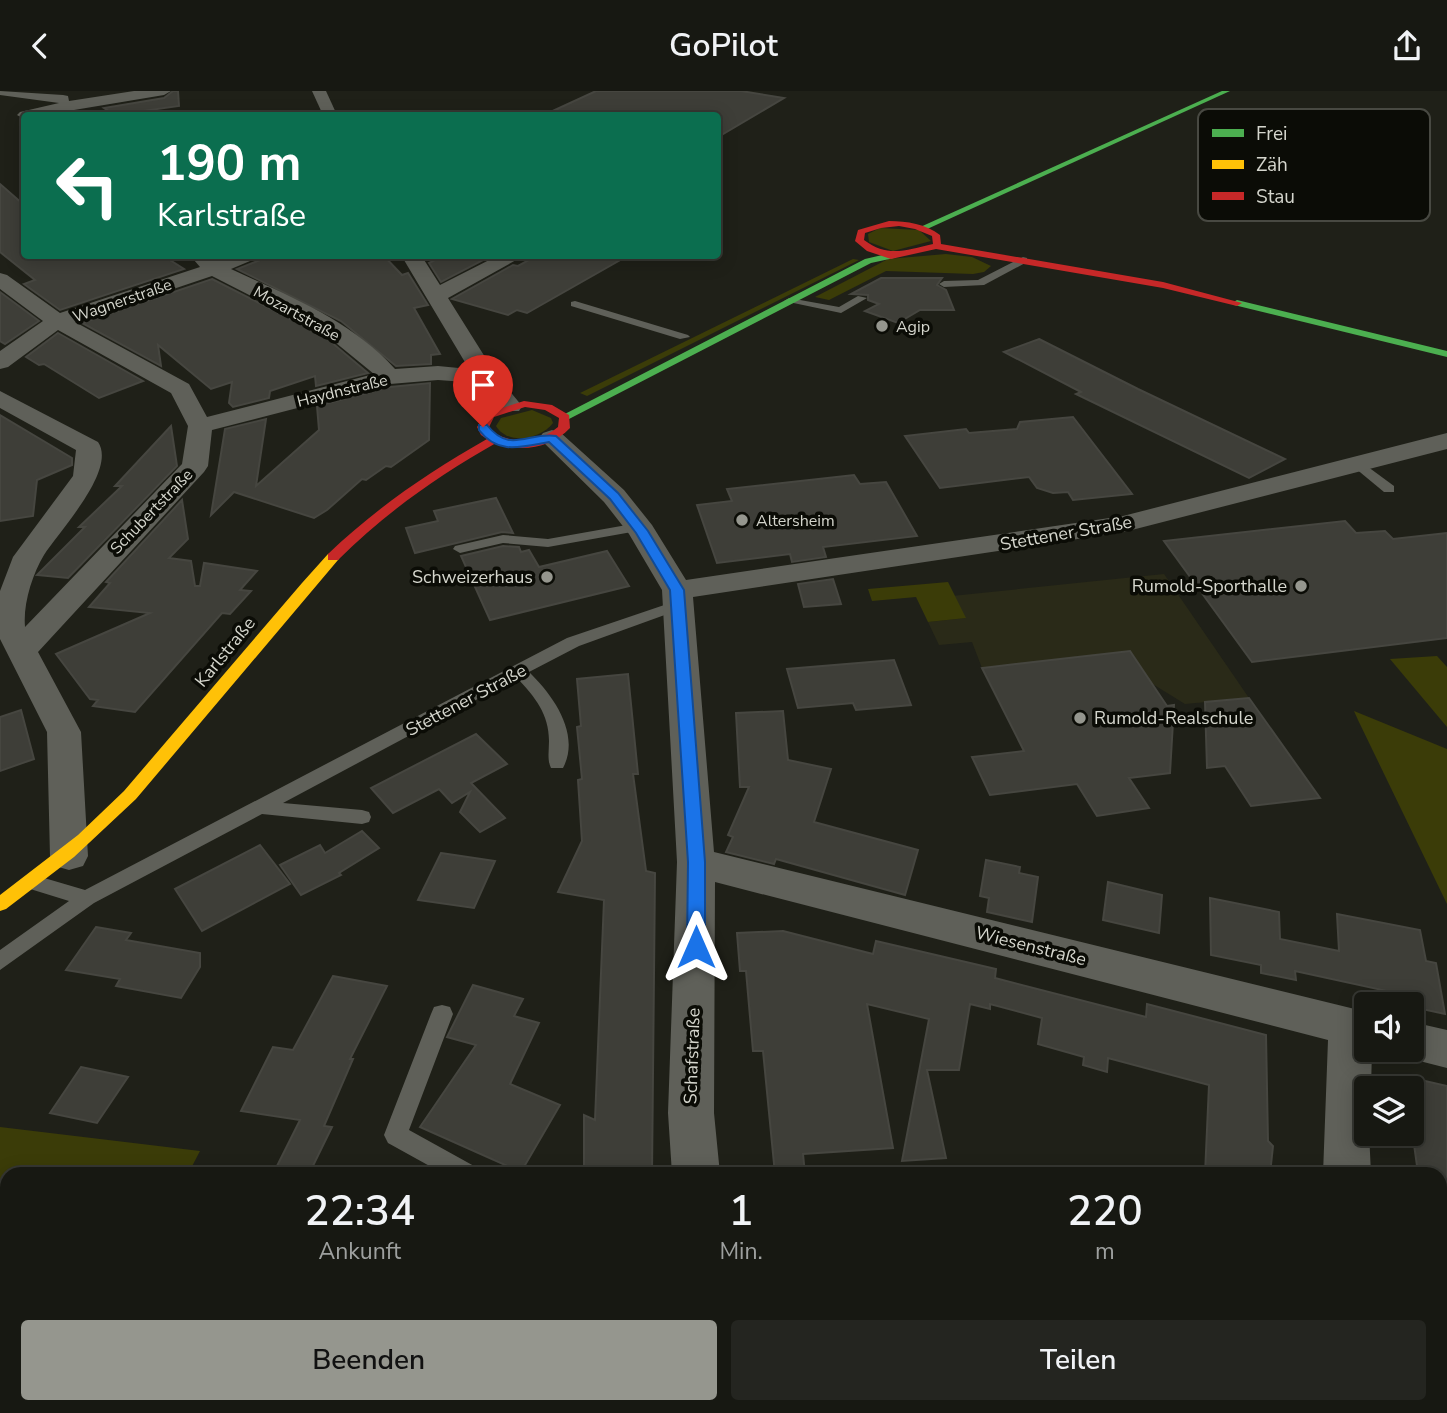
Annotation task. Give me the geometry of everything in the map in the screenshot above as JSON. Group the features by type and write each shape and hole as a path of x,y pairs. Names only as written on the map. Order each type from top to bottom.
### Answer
{"main road":[{"path":"922,228 1227,91"},
{"path":"890,254 866,247 858,236 867,228 897,224 922,228 936,235 936,246"},
{"path":"560,399 539,405 510,407 485,421 485,433 493,440 527,445 789,301 868,261 890,254 922,252 936,246 1163,285 1447,354"},
{"path":"628,366 866,247"},
{"path":"539,405 557,410 559,428"},
{"name":"Karlstraße","path":"0,904 34,883 69,856 141,786 303,586 356,532 421,481 493,440"}],"street":[{"path":"0,91 70,98 164,91"},
{"path":"319,91 329,112"},
{"path":"70,98 86,112"},
{"path":"34,112 70,98"},
{"name":"Wagnerstraße","path":"0,362 57,321 206,262 227,259"},
{"path":"414,259 486,377 510,407"},
{"path":"437,295 507,259"},
{"name":"Mozartstraße","path":"206,262 297,309 377,360 389,377"},
{"path":"0,279 57,321 181,389 200,426"},
{"name":"Haydnstraße","path":"200,426 389,377 438,373 486,377"},
{"path":"0,398 89,447 86,476 27,557 8,609 10,628 64,731 69,856"},
{"name":"Schubertstraße","path":"22,650 118,544 195,466 200,426"},
{"name":"Schafstraße","path":"559,428 638,527 678,597 696,862 691,1113 695,1167"},
{"name":"Stettener Straße","path":"678,597 1124,524 1447,441"},
{"name":"Wiesenstraße","path":"696,862 1354,1028"},
{"path":"1424,1044 1447,1049"},
{"path":"1348,1167 1356,1062"}],"lane":[{"path":"944,283 980,283 1023,260"},
{"path":"789,301 841,310 862,298"},
{"path":"575,304 684,337"},
{"path":"1360,465 1389,489"},
{"path":"460,549 503,539 548,543 638,527"},
{"name":"Stettener Straße","path":"0,961 86,898 573,642 678,597"},
{"path":"519,671 548,699 560,737 558,764"},
{"path":"259,807 362,817"},
{"path":"34,883 86,898"},
{"path":"442,1014 396,1135 453,1167"}],"shaded area":[{"path":"880,228 919,230 931,241 893,251 869,242 868,234"},
{"path":"946,254 972,257 991,266 984,272 973,274 886,271 829,300 815,297 888,259"},
{"path":"853,259 859,260 587,396 580,393"},
{"path":"532,410 551,418 553,423 548,429 533,436 516,438 501,432 496,426 501,418"},
{"path":"1164,574 1249,698 1185,704 1151,683 1130,651 982,668 972,642 939,645 928,622 965,618 952,596"},
{"path":"948,582 966,618 928,622 916,597 872,601 868,589"},
{"path":"1437,656 1447,667 1447,727 1390,659"},
{"path":"1354,711 1447,749 1447,904 1358,720"},
{"path":"0,1127 200,1151 192,1167 0,1167"}],"building":[{"path":"173,91 178,91 179,106 136,112 110,112 104,108 164,98"},
{"path":"596,91 741,91 784,98 721,135 721,112 550,112"},
{"path":"0,184 21,202 21,259 168,259 184,269 60,310 24,284 35,280 0,252"},
{"path":"263,259 387,259 402,275 408,273 428,305 414,308 440,354 431,355 431,364 396,366 341,321 237,269"},
{"path":"437,259 485,259 441,282 429,263"},
{"path":"531,259 622,259 527,313 517,310 508,315 452,299 513,265 518,266"},
{"name":"Agip","path":"881,278 942,278 937,285 946,290 954,310 920,310 898,323 865,311 879,304 868,300 868,295 851,294"},
{"path":"212,279 324,336 368,373 316,386 315,376 270,391 269,398 233,407 229,403 232,382 211,389 158,345 161,366 82,323"},
{"path":"0,292 39,321 5,344 0,341"},
{"path":"58,333 143,381 99,398 44,364 39,365 26,357"},
{"path":"1039,339 1285,459 1249,478 1076,394 1081,392 1004,352"},
{"path":"430,383 429,440 391,467 386,466 366,480 362,479 314,518 234,492 211,515 225,429 266,419 256,486 319,430 317,406 390,387"},
{"path":"0,415 72,458 72,465 37,480 33,516 0,521"},
{"path":"1073,417 1132,494 1073,500 1068,492 1053,493 1037,488 1029,477 940,488 905,436 966,429 969,433 1017,429 1020,422"},
{"path":"171,426 177,466 68,578 37,575 85,527 79,527 122,486 115,486"},
{"name":"Altersheim","path":"854,475 860,484 886,482 917,536 823,547 826,557 792,562 790,554 717,563 697,505 732,501 727,489"},
{"path":"496,498 513,533 502,532 415,553 406,528 438,521 434,511"},
{"path":"182,500 188,539 169,558 191,561 195,586 200,586 204,563 257,571 240,590 251,591 230,614 222,613 135,712 93,706 98,700 90,699 56,654 150,613 89,607 110,583 106,582"},
{"name":"Rumold-Sporthalle","path":"1345,521 1356,533 1385,531 1393,539 1447,533 1447,638 1252,662 1164,541"},
{"name":"Schweizerhaus","path":"503,546 519,547 521,552 529,550 539,567 607,551 629,586 490,620 461,556"},
{"path":"833,579 841,604 804,607 798,584"},
{"name":"Rumold-Realschule","path":"1130,651 1167,706 1174,705 1170,773 1129,778 1149,808 1097,816 1077,784 990,795 972,757 1024,751 982,668"},
{"path":"894,660 911,705 856,710 853,703 798,708 787,669"},
{"path":"628,674 638,774 633,774 646,871 655,873 652,1167 584,1167 584,1115 595,1120 604,900 558,892 582,841 578,780 582,779 577,727 581,726 577,679"},
{"path":"1249,698 1320,798 1251,806 1225,766 1207,768 1205,702"},
{"path":"21,710 34,759 0,771 0,717"},
{"path":"783,711 788,760 831,769 814,822 918,850 905,895 776,859 774,864 726,852 733,837 728,835 749,787 740,787 736,713"},
{"path":"476,734 507,764 471,783 505,818 480,832 460,812 470,792 452,803 439,789 393,813 371,788"},
{"path":"362,831 379,848 339,873 341,875 301,895 280,865 320,845 325,853"},
{"path":"260,845 290,884 202,931 175,889"},
{"path":"441,853 495,861 474,908 418,900"},
{"path":"986,860 1020,867 1019,873 1038,877 1032,922 987,912 989,898 980,896"},
{"path":"1108,882 1162,895 1159,933 1103,920"},
{"path":"1210,898 1279,912 1280,939 1339,951 1337,914 1420,930 1426,961 1436,963 1445,1014 1424,1010 1424,992 1387,992 1295,971 1296,980 1261,973 1261,965 1211,955"},
{"path":"96,927 131,933 126,940 200,953 200,967 181,998 116,986 120,979 66,970"},
{"path":"783,931 873,954 876,941 996,969 995,978 1146,1017 1147,1004 1266,1035 1268,1141 1273,1146 1271,1167 1205,1167 1209,1085 1108,1058 1107,1072 1083,1065 1084,1057 1038,1044 1042,1018 990,1004 990,1009 970,1004 959,1070 927,1070 946,1158 902,1161 929,1019 867,1004 893,1148 803,1154 804,1167 774,1167 763,1051 753,1051 746,971 740,971 737,933"},
{"path":"333,976 387,986 350,1059 353,1059 324,1126 332,1127 312,1167 276,1167 300,1120 241,1111 273,1047 293,1050"},
{"path":"473,985 523,999 514,1016 539,1023 510,1084 560,1105 524,1167 510,1167 420,1127 476,1045 447,1037"},
{"path":"81,1067 128,1077 97,1123 50,1113"},
{"path":"1424,1081 1447,1086 1447,1167 1417,1167 1414,1146 1424,1146"}],"traffic: fast":[{"path":"922,228 1227,91"},
{"path":"565,417 868,261 891,256"},
{"path":"1237,303 1447,354"}],"traffic: slow":[{"path":"0,904 68,853 130,795 333,557"}],"traffic: jam":[{"path":"890,254 870,249 859,241 861,232 880,225 908,225 936,235 937,243"},
{"path":"891,256 936,246 1163,285 1237,303"},
{"path":"524,404 548,407 565,417 564,428 546,440 526,445 505,443 485,433 483,427 490,415 524,404"},
{"path":"333,557 370,522 408,492 493,440"}],"place":[{"name":"Agip","path":"882,326"},
{"name":"Altersheim","path":"742,520"},
{"name":"Schweizerhaus","path":"547,577"},
{"name":"Rumold-Sporthalle","path":"1301,586"},
{"name":"Rumold-Realschule","path":"1080,718"}],"route":[{"path":"483,427 485,433 500,443 527,445 552,438 614,496 642,531 677,590 696,862 696,947"}]}
